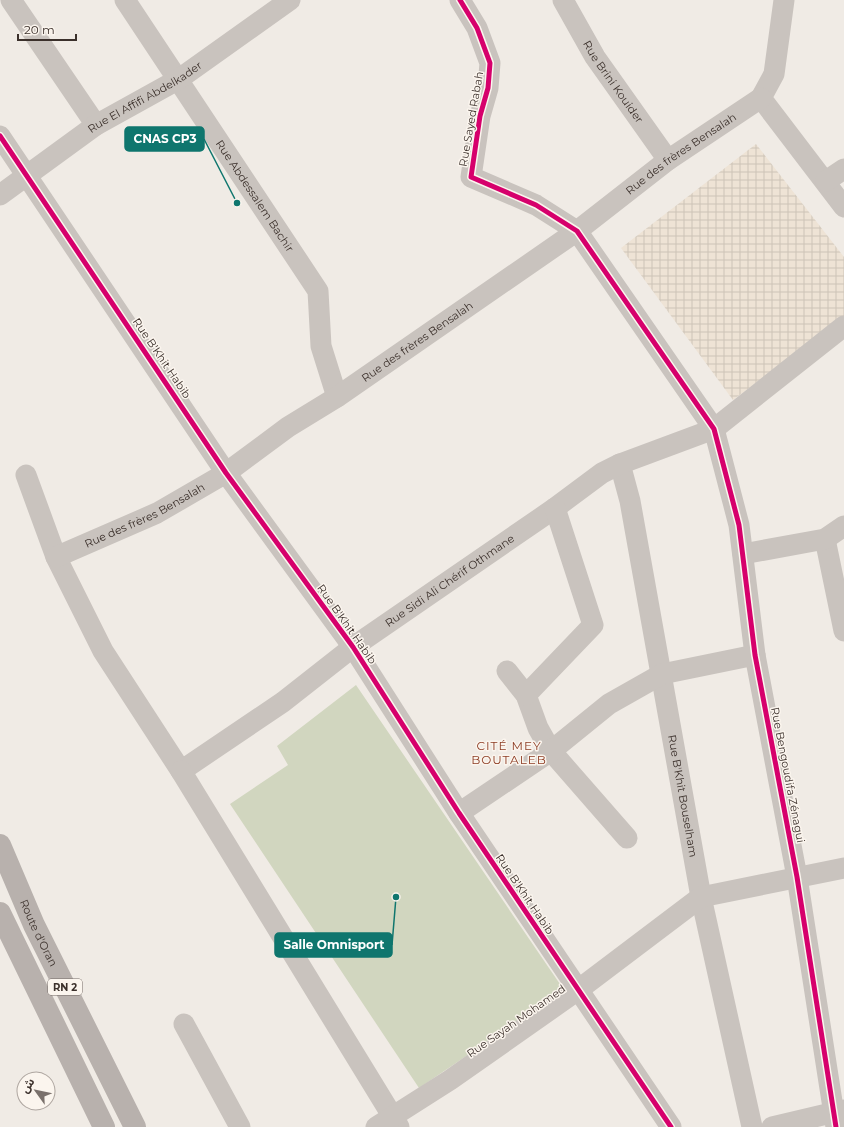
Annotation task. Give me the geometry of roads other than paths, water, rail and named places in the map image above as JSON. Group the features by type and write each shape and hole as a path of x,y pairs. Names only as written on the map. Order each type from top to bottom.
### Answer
{"main road":[{"name":"Route d'Oran","path":"0,845 34,925 136,1127"},
{"name":"RN 2","path":"0,913 104,1127"}],"street":[{"path":"11,0 96,125"},
{"name":"Rue Abdessalem Bachir","path":"125,0 179,79 318,292 321,346 337,396"},
{"name":"Rue El Affifi Abdelkader","path":"0,195 96,125 179,79 290,0"},
{"name":"Rue Sayed Rabah","path":"460,0 483,42 490,63 488,88 480,116 471,177 536,205 577,231"},
{"name":"Rue Brini Kouider","path":"563,0 596,57 668,160"},
{"path":"784,0 774,74 761,98 826,181 844,207"},
{"name":"Rue des frères Bensalah","path":"56,557 157,513 226,473 288,427 337,396 577,231 668,160 761,98"},
{"name":"Rue B'Khit Habib","path":"0,136 226,473 353,648 459,813 671,1127"},
{"path":"826,181 844,169"},
{"path":"577,231 714,428"},
{"name":"Rue Sidi Ali Chérif Othmane","path":"181,771 283,702 353,648 555,508 602,473 620,464 714,428 844,326"},
{"name":"Rue Bengoudifa Zénagui","path":"714,428 739,526 756,656 797,877 838,1116"},
{"name":"Rue B'Khit Bouselham","path":"620,464 630,501 701,897 752,1127"},
{"path":"26,475 56,557 103,651 181,771 389,1124"},
{"path":"526,695 593,626 555,508"},
{"path":"743,554 825,539 844,526"},
{"path":"825,539 844,631"},
{"path":"459,813 550,751 609,704 662,674 756,656"},
{"path":"507,671 526,695 538,728 550,751 627,838"},
{"name":"Rue Sayah Mohamed","path":"389,1124 578,990 701,897 844,868"},
{"path":"184,1024 240,1127"},
{"path":"772,1127 838,1116"}],"place":[{"name":"CNAS CP3","path":"237,203"},
{"name":"Salle Omnisport","path":"396,897"}],"district":[{"name":"CITÉ MEY BOUTALEB","path":"509,752"}]}
